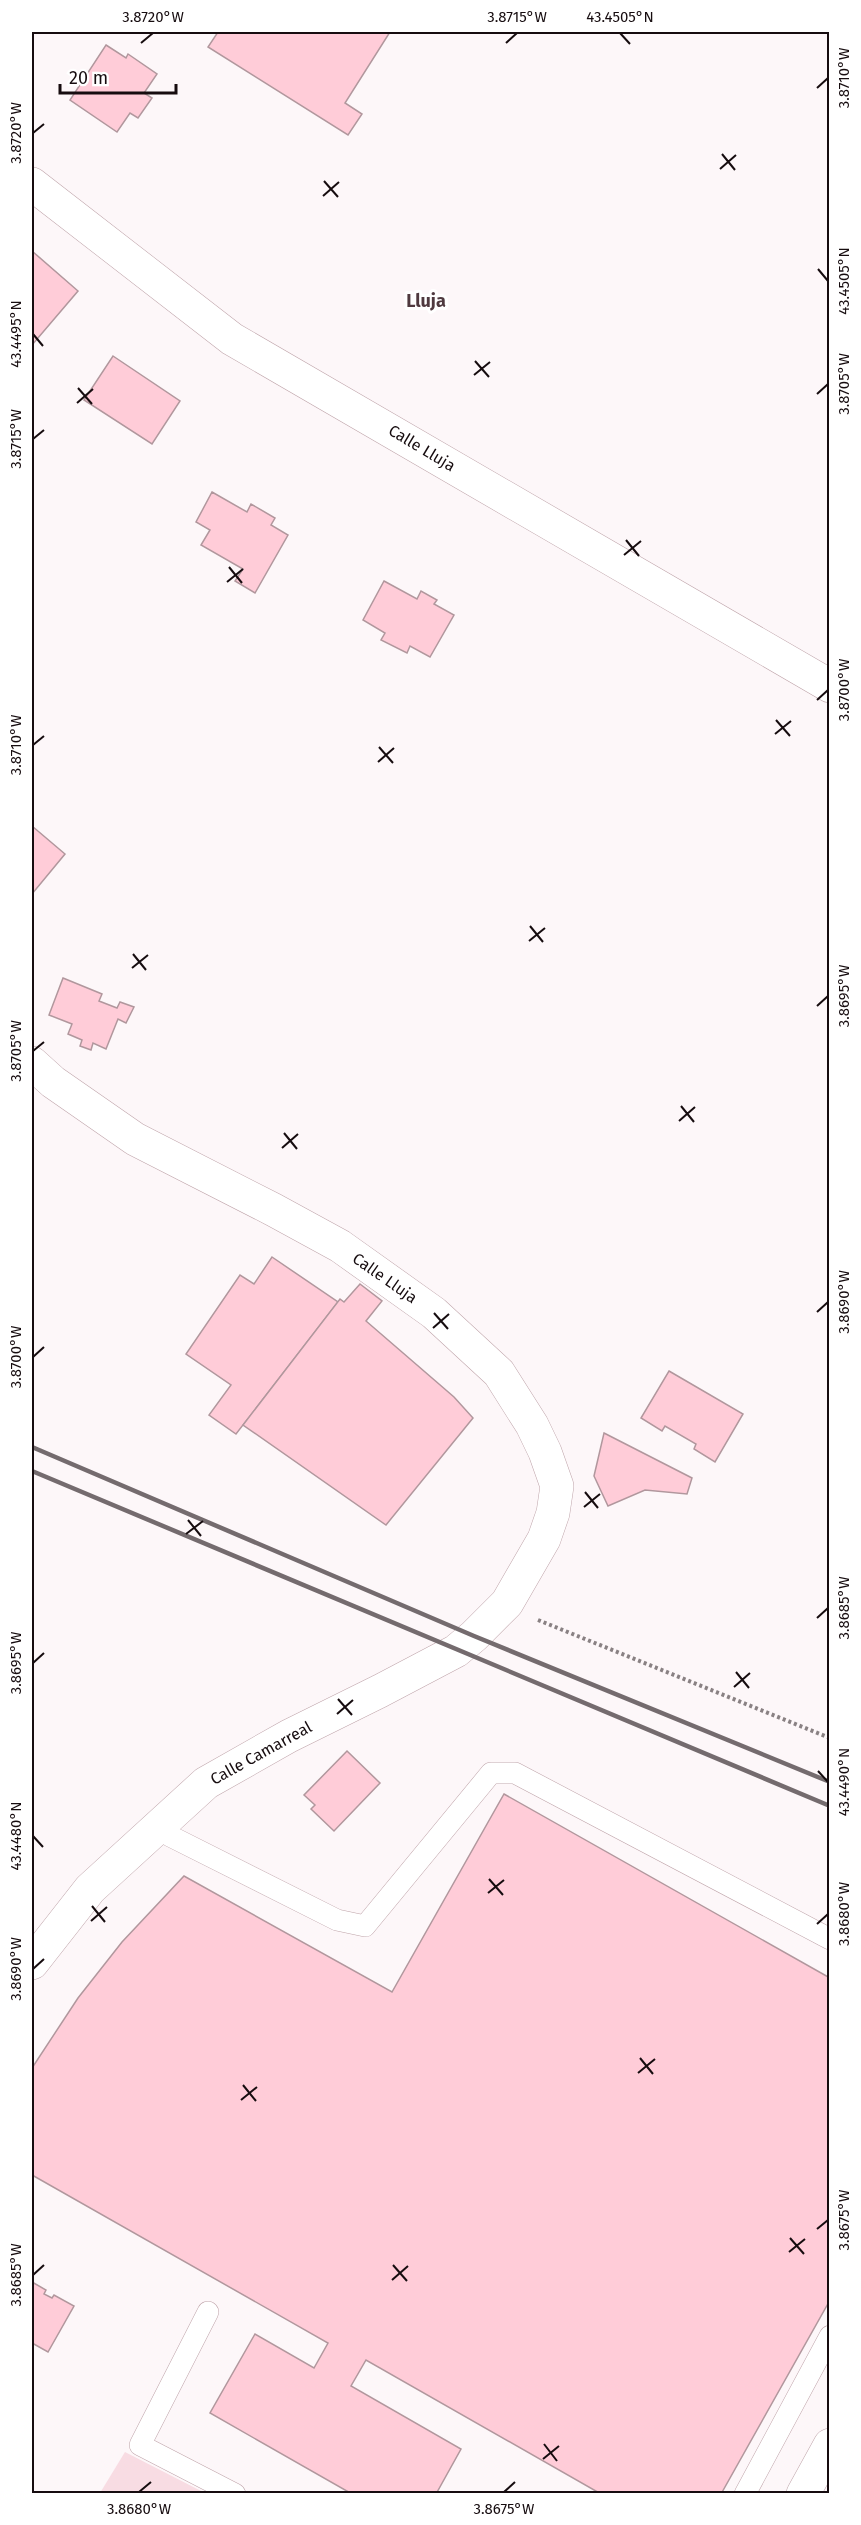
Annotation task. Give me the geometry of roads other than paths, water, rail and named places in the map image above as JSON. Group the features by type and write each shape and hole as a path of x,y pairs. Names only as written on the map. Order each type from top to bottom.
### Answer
{"street":[{"name":"Calle Lluja","path":"32,184 232,339 830,686"},
{"name":"Calle Lluja","path":"32,1063 90,1110 135,1139 340,1246 434,1312 499,1373 532,1425 557,1486 553,1513 544,1539 507,1603 474,1636"},
{"name":"Calle Camarreal","path":"32,1963 90,1889 206,1783 289,1736 456,1651 474,1636"},
{"path":"803,2493 830,2445"}],"lane":[{"path":"158,1825 170,1836 337,1920 365,1926 491,1773 515,1773 830,1939"},
{"path":"208,2312 140,2445 235,2493"},
{"path":"745,2493 830,2336"}],"railway":[{"path":"32,1447 474,1636 830,1782"},
{"path":"32,1471 830,1806"}],"district":[{"name":"Lluja","path":"426,301"}]}
